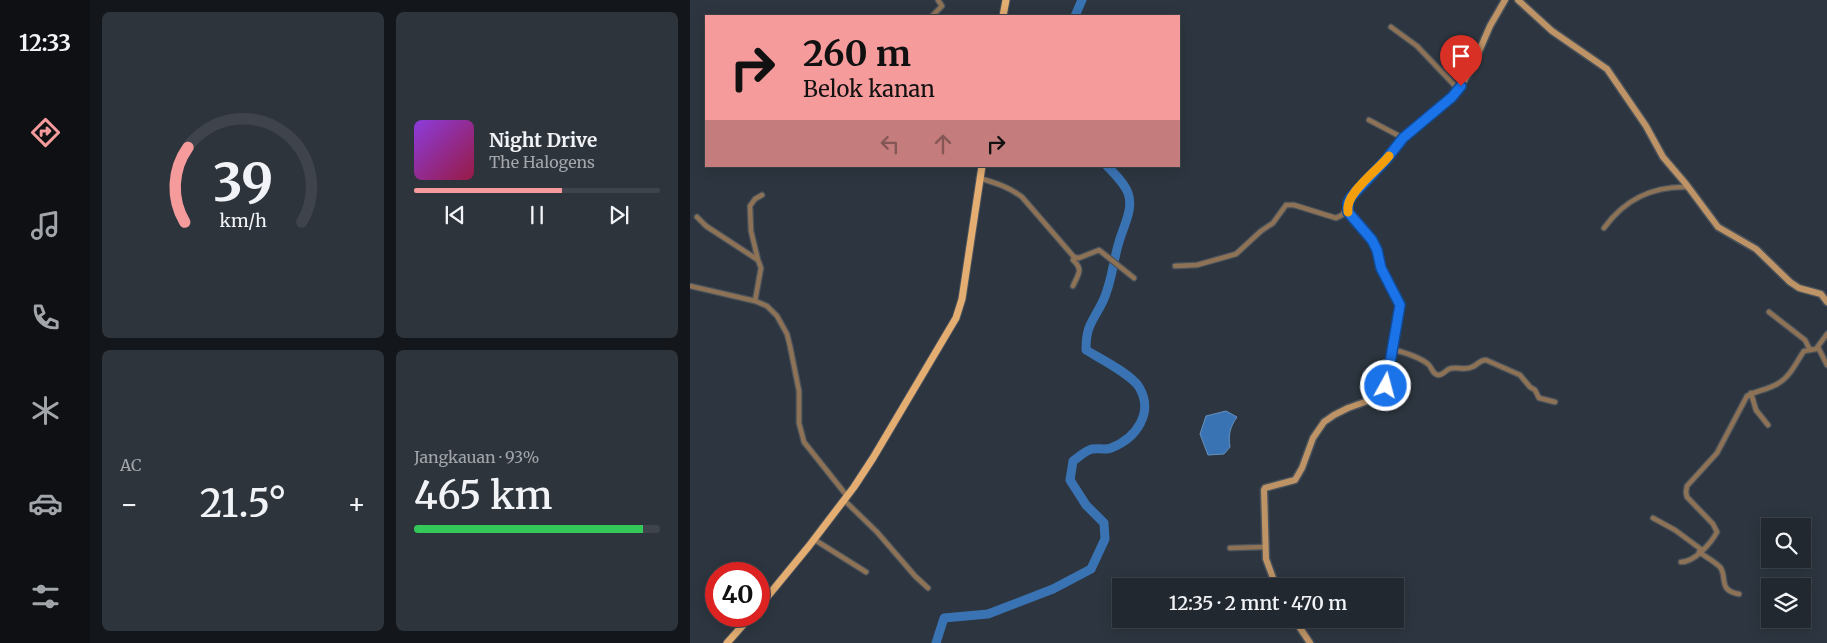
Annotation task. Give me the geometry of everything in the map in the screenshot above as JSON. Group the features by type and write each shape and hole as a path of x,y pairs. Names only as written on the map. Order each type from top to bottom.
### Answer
{"main road":[{"path":"1003,15 1006,0"},
{"path":"770,594 846,498 873,458 956,318 962,299 982,167"},
{"path":"729,642 742,627"}],"street":[{"path":"933,15 942,6 942,3 938,0"},
{"path":"1175,266 1196,265 1236,254 1261,231 1273,223 1286,205 1294,205 1336,218 1342,215 1351,197 1385,161 1403,138 1452,97 1474,64 1490,26 1505,0"},
{"path":"1518,0 1552,31 1607,69 1646,126 1662,157 1688,186 1718,227 1756,249 1790,282 1799,288 1821,294 1827,302"},
{"path":"1391,27 1417,46 1458,89"},
{"path":"1369,120 1403,138"},
{"path":"979,178 1001,184 1018,194 1074,257 1073,260 1080,270 1073,286"},
{"path":"1604,228 1621,208 1642,196 1662,187 1688,186"},
{"path":"756,301 761,268 751,231 750,206 755,199 762,195"},
{"path":"1273,578 1265,547 1264,488 1293,481 1298,477 1313,438 1320,426 1328,418 1348,408 1382,395 1386,386 1399,302 1381,268 1377,250 1372,240 1349,214 1347,208"},
{"path":"697,217 714,231 758,260"},
{"path":"1074,257 1079,258 1099,250 1134,278"},
{"path":"690,286 756,301 772,310 787,334 799,391 799,422 804,442 846,498 915,576 928,588"},
{"path":"1770,312 1806,340 1810,350"},
{"path":"1681,562 1692,559 1716,535 1716,528 1687,497 1686,489 1717,453 1748,396 1772,387 1783,380 1804,351 1816,349 1827,334"},
{"path":"1818,347 1827,365"},
{"path":"1391,349 1416,357 1427,363 1437,375 1451,368 1472,368 1485,360 1520,375 1535,390 1539,398 1555,402"},
{"path":"1751,394 1756,410 1768,425"},
{"path":"1654,518 1675,530 1701,551 1720,568 1727,589 1739,594"},
{"path":"814,540 866,572"},
{"path":"1230,548 1265,547"},
{"path":"1300,628 1310,643"}],"water":[{"path":"1226,411 1237,417 1230,431 1230,447 1224,454 1208,455 1200,434 1206,416"}],"waterway":[{"path":"1075,15 1082,0"},
{"path":"936,643 944,618 988,614 1053,589 1091,569 1105,539 1104,523 1086,505 1070,480 1073,461 1085,452 1094,449 1111,448 1128,438 1140,423 1144,415 1145,406 1143,396 1135,382 1086,350 1087,334 1106,294 1130,205 1126,189 1108,167"}],"slow traffic":[{"path":"1348,212 1348,201 1389,156"}],"route":[{"path":"1386,386 1392,342 1400,305 1381,268 1377,250 1372,240 1349,214 1347,210 1348,203 1351,197 1385,161 1403,138 1452,97 1461,86"}]}
